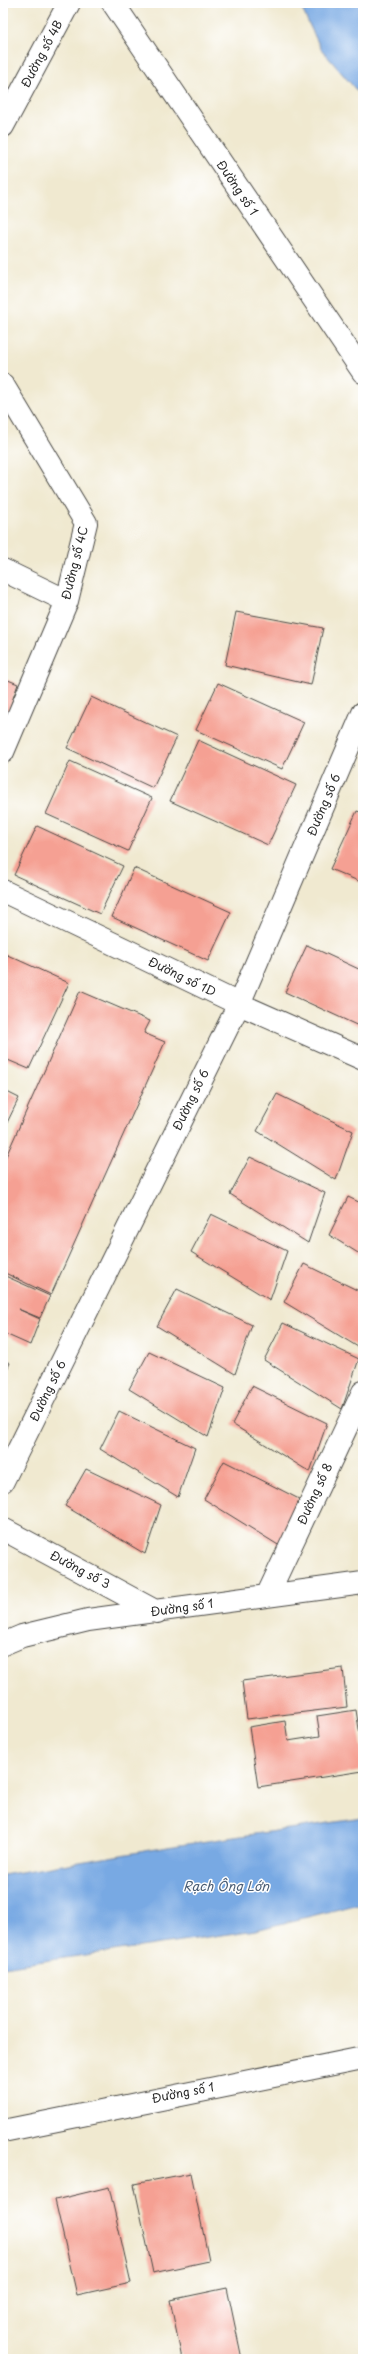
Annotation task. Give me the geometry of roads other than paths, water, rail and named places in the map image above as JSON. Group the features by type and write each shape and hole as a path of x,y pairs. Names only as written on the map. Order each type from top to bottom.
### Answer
{"street":[{"name":"Đường số 4B","path":"3,126 69,3"},
{"name":"Đường số 1","path":"113,3 362,376"},
{"name":"Đường số 4C","path":"3,385 86,523 67,601 3,752"},
{"path":"3,570 67,601"},
{"name":"Đường số 6","path":"3,1481 239,1004 363,712"},
{"name":"Đường số 1D","path":"3,891 239,1004 363,1059"},
{"name":"Đường số 8","path":"267,1596 363,1392"},
{"name":"Đường số 3","path":"3,1529 157,1612"},
{"name":"Đường số 1","path":"3,1644 22,1636 88,1620 157,1612 363,1583"},
{"name":"Đường số 1","path":"3,2131 363,2058"}],"water":[{"path":"299,3 363,3 363,98 321,49"},
{"name":"Rạch Ông Lớn","path":"363,1818 363,1903 256,1930 3,1967 3,1875 180,1845"}]}
